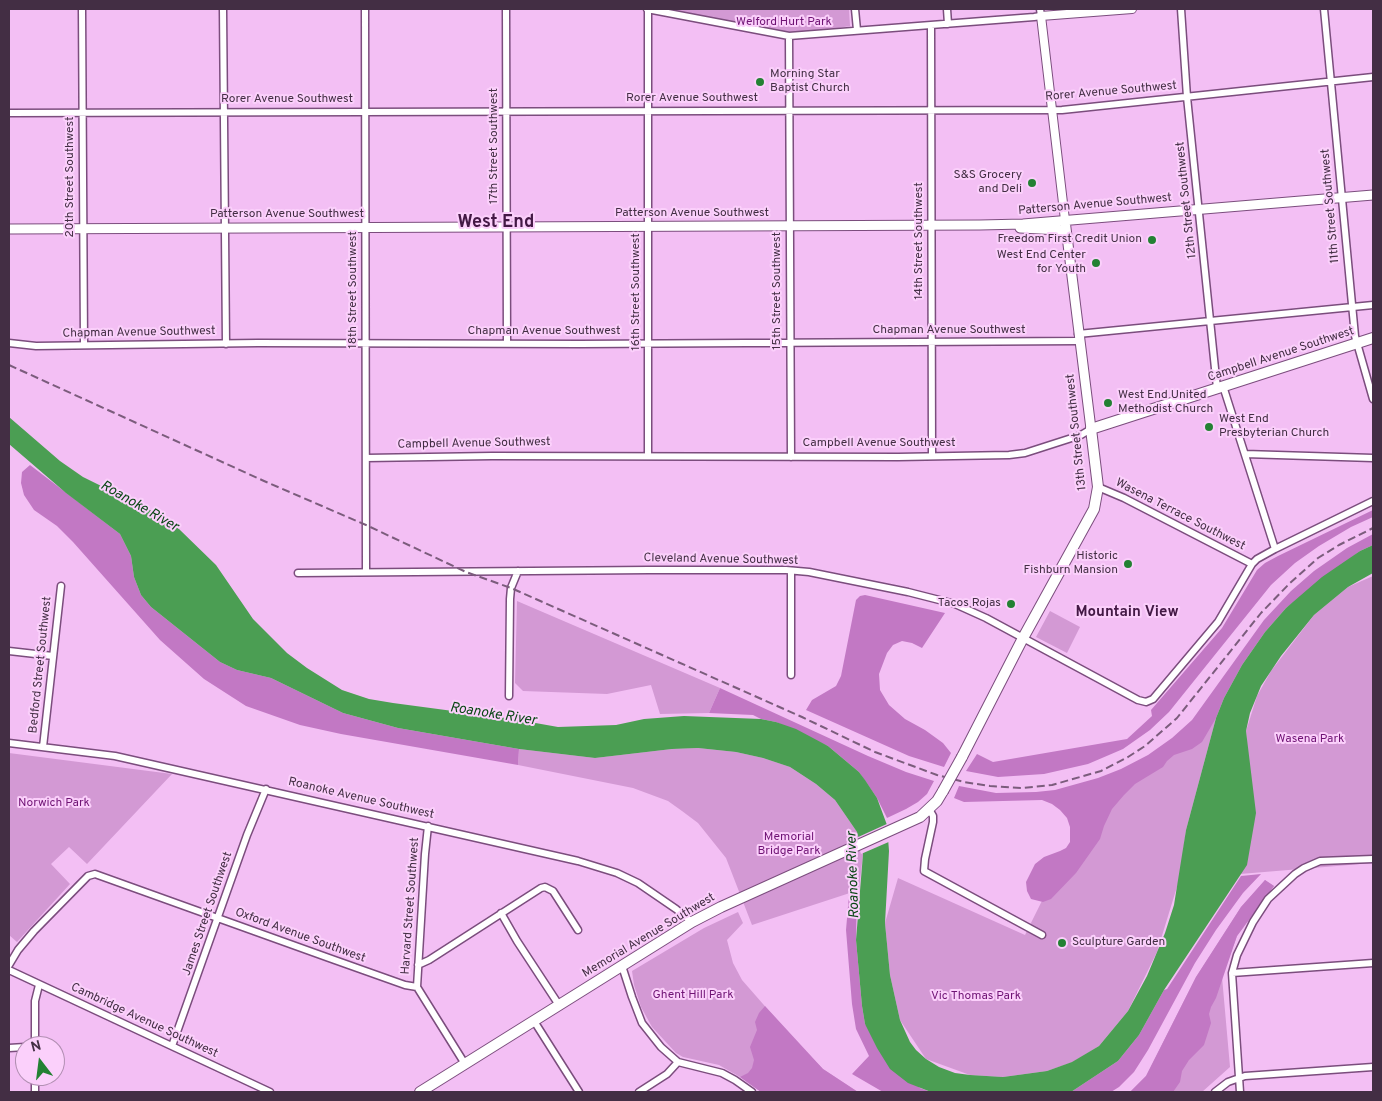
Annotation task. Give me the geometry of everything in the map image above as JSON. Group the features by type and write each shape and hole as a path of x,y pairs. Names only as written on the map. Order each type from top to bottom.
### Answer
{"main road":[{"name":"Patterson Avenue Southwest","path":"9,229 1010,225 1373,195"},
{"name":"13th Street Southwest","path":"929,809 937,801 962,757 1023,638 1094,508 1098,487 1065,220"},
{"path":"1010,225 1023,230 1060,230 1064,232 1068,244"},
{"name":"Campbell Avenue Southwest","path":"1090,429 1373,338"},
{"name":"Memorial Avenue Southwest","path":"420,1092 692,922 910,821 929,809"}],"street":[{"name":"20th Street Southwest","path":"82,9 84,345"},
{"path":"223,9 226,344"},
{"name":"18th Street Southwest","path":"365,9 366,572"},
{"name":"17th Street Southwest","path":"506,9 508,344"},
{"path":"647,9 788,36 930,26 1041,12 1129,9"},
{"name":"16th Street Southwest","path":"647,9 648,455"},
{"path":"855,9 857,30"},
{"path":"946,9 948,24"},
{"name":"12th Street Southwest","path":"1181,9 1187,97 1210,321 1220,387 1245,454 1275,548"},
{"name":"11th Street Southwest","path":"1324,9 1352,307 1357,343 1373,399"},
{"name":"13th Street Southwest","path":"1041,12 1065,220"},
{"name":"14th Street Southwest","path":"930,26 932,456"},
{"name":"15th Street Southwest","path":"788,36 791,456"},
{"name":"Rorer Avenue Southwest","path":"9,113 1053,110 1373,77"},
{"name":"Chapman Avenue Southwest","path":"9,342 36,346 931,343 1079,338 1210,321 1373,305"},
{"name":"Campbell Avenue Southwest","path":"366,458 1019,454 1090,429"},
{"path":"1245,454 1373,458"},
{"name":"Wasena Terrace Southwest","path":"1098,487 1145,508 1252,564"},
{"path":"1252,564 1275,548 1373,501"},
{"name":"Cleveland Avenue Southwest","path":"298,573 791,570 809,572 955,604 986,618 1138,700 1146,702 1153,699 1218,622 1252,564"},
{"path":"791,570 791,675"},
{"path":"509,696 510,599 511,588 518,571"},
{"name":"Bedford Street Southwest","path":"43,747 61,586"},
{"path":"9,651 53,656"},
{"name":"Roanoke Avenue Southwest","path":"9,743 115,756 578,861 617,874 650,889 692,922"},
{"name":"James Street Southwest","path":"172,1046 266,789"},
{"path":"929,809 933,816 933,822 924,870 1042,935"},
{"name":"Harvard Street Southwest","path":"417,987 428,826"},
{"path":"1240,1092 1232,973 1240,948 1253,922 1268,899 1304,868 1320,861 1373,858"},
{"name":"Oxford Avenue Southwest","path":"9,965 14,955 34,931 88,876 97,874 405,985 417,987"},
{"path":"418,965 545,887 553,891 578,930"},
{"path":"502,913 517,941 559,1005"},
{"path":"1232,973 1373,963"},
{"path":"622,966 642,1022 661,1047 678,1062 722,1073 752,1092"},
{"name":"Cambridge Avenue Southwest","path":"9,970 270,1092"},
{"path":"35,1036 35,1001 39,984"},
{"path":"417,987 465,1064"},
{"path":"534,1021 579,1092"},
{"path":"639,1092 667,1074 678,1062"},
{"path":"1216,1092 1228,1082 1239,1077 1373,1067"}],"green space":[{"name":"Welford Hurt Park","path":"647,9 849,9 850,26 789,36"},
{"name":"Wasena Park","path":"1373,576 1373,863 1240,874 1252,834 1246,731 1257,696 1271,671 1314,615 1348,587"},
{"path":"517,601 720,688 709,713 660,714 651,685 607,694 523,691 515,683"},
{"path":"1050,611 1080,627 1067,653 1036,637"},
{"name":"Vic Thomas Park","path":"1216,718 1186,830 1180,877 1157,952 1128,1011 1099,1046 1073,1062 1047,1071 1003,1077 970,1075 926,1059 900,1020 890,975 885,923 898,878 1025,935 1091,802"},
{"name":"Memorial Bridge Park","path":"698,748 736,752 790,767 816,784 835,800 857,832 863,854 859,890 752,925 726,858 698,823 668,801 633,788 518,765 519,749 595,758 672,749"},
{"name":"Norwich Park","path":"9,753 172,774 87,864 69,847 51,864 70,884 17,942 9,935"},
{"path":"1265,880 1274,886 1237,936 1222,977 1230,1067 1202,1092 1130,1092 1146,1076 1196,977 1241,907"},
{"name":"Ghent Hill Park","path":"738,912 743,923 727,940 733,963 742,980 823,1069 858,1092 761,1092 719,1065 683,1057 676,1053 652,1027 641,1007 632,971 704,928"}],"shaded area":[{"path":"30,465 120,534 131,556 134,577 141,595 151,607 220,662 237,670 271,678 343,713 398,728 519,749 518,765 341,734 300,725 246,706 204,679 160,640 73,542 57,526 34,510 24,495 21,483 22,472"},
{"path":"1373,510 1373,517 1351,527 1319,546 1295,563 1271,585 1169,712 1150,730 1123,749 1088,764 1044,774 998,777 966,771 977,754 993,762 1127,739 1152,716 1151,710 1222,628 1257,570 1278,556"},
{"path":"1373,534 1373,545 1360,551 1286,608 1265,632 1242,665 1202,742 1192,749 1174,755 1163,767 1135,784 1112,809 1100,839 1076,873 1051,899 1043,902 1031,899 1027,891 1026,882 1035,864 1044,857 1066,848 1070,842 1070,827 1067,818 1052,804 1042,800 964,802 954,798 959,786 996,793 1055,790 1098,778 1148,755 1172,738 1192,720 1264,620 1291,591 1314,571 1347,548"},
{"path":"865,595 945,613 922,648 902,641 893,645 887,653 879,674 880,690 889,705 905,719 943,743 951,753 944,767 909,756 806,710 812,700 836,686 841,676 856,600 860,596"},
{"path":"720,688 868,756 906,772 934,781 927,794 918,802 887,818 877,798 859,772 828,746 776,722 753,715 709,713"},
{"path":"1261,874 1243,893 1216,930 1195,963 1134,1072 1111,1092 1071,1092 1118,1061 1139,1035 1164,990 1167,989 1241,876"},
{"path":"1265,880 1274,886 1237,936 1216,998 1211,1007 1209,1014 1211,1023 1204,1045 1189,1060 1182,1071 1180,1082 1173,1092 1130,1092 1146,1076 1196,977 1241,907"},
{"path":"857,893 856,940 865,1024 920,1088 931,1092 883,1092 852,1074 869,1056 856,1029 846,930 849,895"},
{"path":"765,1006 823,1069 858,1092 761,1092 740,1077 748,1073 752,1068 754,1060 750,1047 757,1030 755,1022"}],"water":[{"name":"Roanoke River","path":"9,417 60,461 83,477 156,513 179,529 216,565 253,619 287,653 342,690 369,699 558,727 616,725 644,719 684,716 761,719 796,729 828,746 859,772 865,780 877,798 887,825 889,851 885,923 890,975 900,1020 910,1042 926,1059 939,1067 955,1073 970,1075 1003,1077 1047,1071 1072,1062 1099,1046 1128,1011 1147,976 1165,933 1174,905 1186,830 1216,718 1224,698 1242,665 1265,632 1286,608 1322,577 1360,551 1373,545 1373,573 1348,587 1314,615 1281,656 1261,686 1250,713 1246,731 1256,813 1247,865 1164,990 1139,1035 1118,1061 1071,1092 931,1092 908,1083 890,1069 865,1024 856,940 863,854 857,832 835,800 816,784 790,767 736,752 698,748 672,749 595,758 519,749 398,728 343,713 271,678 237,670 220,662 151,607 141,595 134,577 131,556 120,534 66,493 9,444"}],"pier":[{"path":"889,823 891,841 861,854 856,838"}],"railway":[{"path":"9,365 264,481 366,525 466,572 511,588 802,717 875,752 937,775 990,786 1022,788 1052,785 1101,771 1145,746 1177,718 1261,613 1290,583 1318,558 1373,528"}],"place":[{"name":"Morning Star Baptist Church","path":"760,82"},
{"name":"S&S Grocery and Deli","path":"1032,183"},
{"name":"Freedom First Credit Union","path":"1152,240"},
{"name":"West End Center for Youth","path":"1096,263"},
{"name":"West End United Methodist Church","path":"1108,403"},
{"name":"West End Presbyterian Church","path":"1209,427"},
{"name":"Historic Fishburn Mansion","path":"1128,564"},
{"name":"Tacos Rojas","path":"1011,604"},
{"name":"Sculpture Garden","path":"1062,943"}],"district":[{"name":"West End","path":"496,223"},
{"name":"Mountain View","path":"1127,613"}]}
